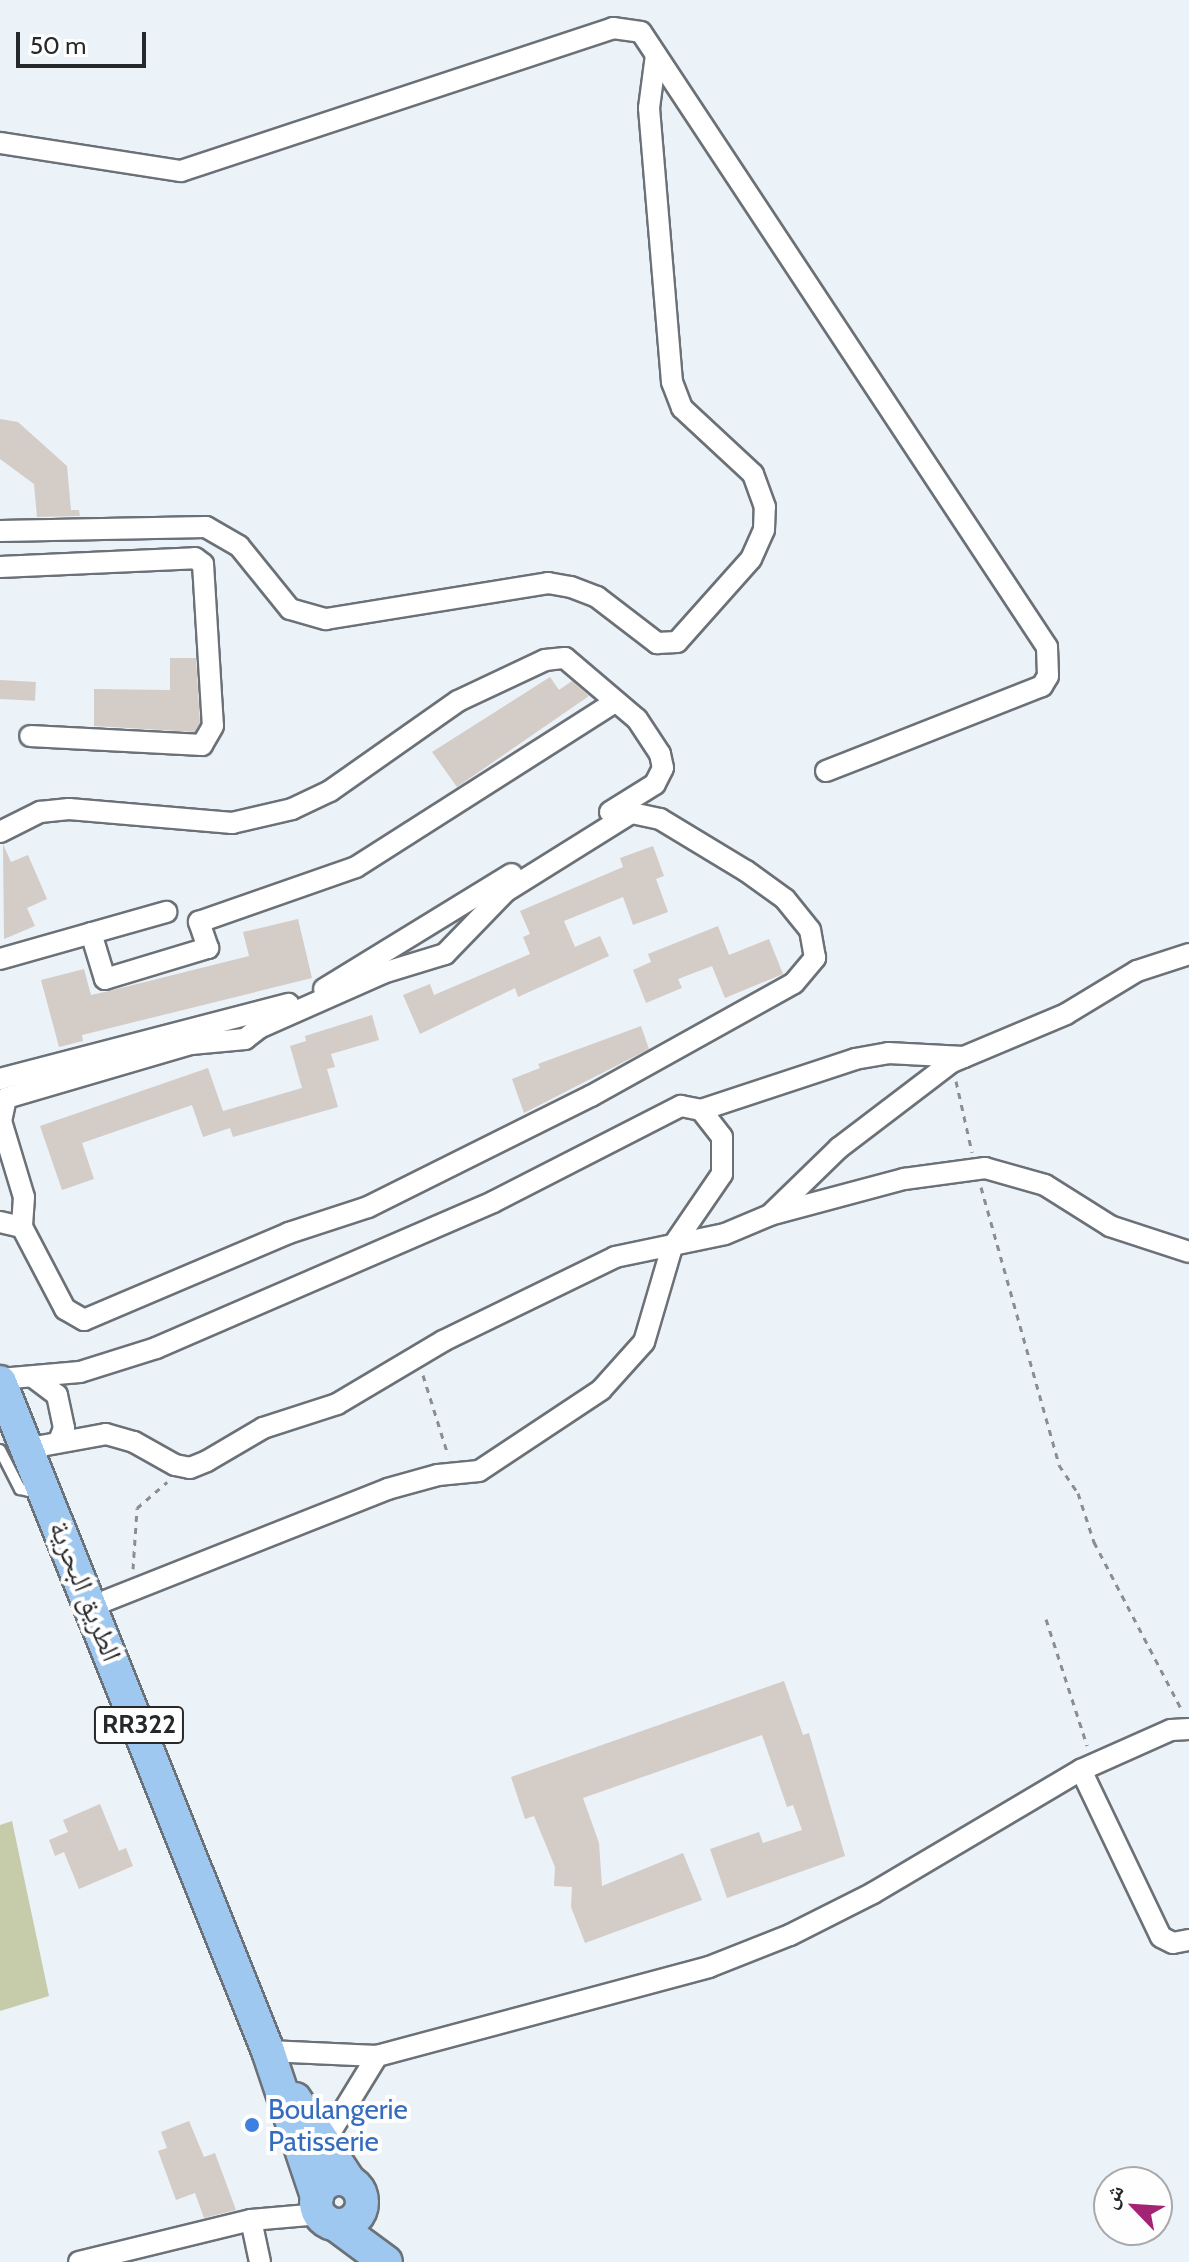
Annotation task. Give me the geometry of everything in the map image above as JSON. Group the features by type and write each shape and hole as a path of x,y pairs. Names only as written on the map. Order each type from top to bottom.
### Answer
{"main road":[{"name":"الطريق البحرية","path":"0,1380 30,1446 271,2061"},
{"name":"RR322","path":"271,2061 356,2193 385,2262"},
{"name":"RR322","path":"271,2061 324,2212 385,2262"},
{"path":"324,2212 329,2181 356,2193"}],"street":[{"path":"0,143 181,171 613,28 641,32 1047,647 1048,676 1042,686 826,771"},
{"path":"0,531 206,527 239,546 290,609 326,619 548,583 571,587 597,597 657,643 677,642 751,559 764,530 765,507 753,474 682,408 672,382 649,108 656,55"},
{"path":"0,567 195,558 203,564 213,726 202,745 30,736"},
{"path":"0,832 40,812 69,809 232,823 292,809 330,791 458,701 545,660 565,658 652,739 663,768 655,784 332,985 292,1003 0,1079"},
{"path":"91,933 105,979 208,948 199,922 356,867 615,702"},
{"path":"0,1222 22,1227 65,1309 84,1320 289,1233 368,1207 591,1096 794,983 815,958 810,930 785,899 746,871 660,819 631,813 506,891 445,954 383,973 259,1028 245,1039 191,1044 6,1098 1,1121 24,1197 22,1227"},
{"path":"0,959 166,912"},
{"path":"770,1215 839,1148 958,1059 1066,1014 1137,971 1189,954"},
{"path":"0,1380 98,1369 156,1348 457,1219 681,1106 701,1110 855,1059 888,1053 958,1059"},
{"path":"92,1606 388,1489 487,1466 620,1374 650,1330 672,1247 711,1195 725,1165 722,1137 701,1110"},
{"path":"30,1446 119,1436 190,1468 263,1428 337,1404 417,1356 615,1257 672,1247 770,1215 904,1179 976,1169 1045,1185 1110,1226 1189,1252"},
{"path":"30,1446 64,1428 57,1395 33,1377"},
{"path":"271,2061 377,2056 709,1967 777,1940 873,1893 1088,1767 1186,1721"},
{"path":"1088,1767 1161,1937 1173,1943 1189,1940"},
{"path":"325,2141 377,2056"},
{"path":"79,2262 251,2220 324,2212"},
{"path":"251,2220 260,2262"}],"path":[{"path":"958,1059 976,1169 1059,1465 1078,1493 1094,1542 1186,1721"},
{"path":"417,1356 454,1474"},
{"path":"134,1587 131,1550 137,1508 159,1487 190,1468"},
{"path":"1046,1619 1088,1767"}],"green space":[{"path":"12,1821 49,1996 0,2011 0,1825"}],"building":[{"path":"0,419 18,422 67,466 71,510 79,510 80,516 37,517 34,484 0,459"},
{"path":"170,658 196,658 200,723 195,732 94,726 94,689 170,690"},
{"path":"550,677 559,690 572,681 589,696 457,787 432,752"},
{"path":"0,680 36,682 35,701 0,699"},
{"path":"3,844 11,862 28,855 47,899 27,908 35,926 4,939"},
{"path":"653,846 664,876 656,879 668,912 633,925 623,897 564,921 575,947 600,936 609,956 518,997 515,988 420,1034 403,995 430,984 434,995 530,954 523,937 530,934 520,911 623,867 620,858"},
{"path":"298,919 312,978 82,1035 83,1041 59,1047 41,980 84,969 91,995 109,991 249,956 243,932"},
{"path":"718,926 729,955 769,939 783,974 725,998 712,966 678,979 682,988 646,1003 633,970 651,962 648,954"},
{"path":"372,1015 379,1040 331,1054 335,1067 327,1069 338,1107 233,1137 230,1128 203,1137 192,1105 82,1143 94,1179 62,1190 40,1126 208,1068 223,1111 302,1088 290,1046 306,1041 305,1036"},
{"path":"641,1026 649,1049 524,1113 512,1079 540,1068 538,1064"},
{"path":"784,1681 803,1735 809,1733 845,1856 727,1898 710,1849 759,1832 763,1843 802,1830 793,1805 787,1807 762,1735 583,1798 599,1843 602,1886 683,1853 702,1900 585,1943 571,1907 572,1887 554,1886 555,1867 534,1816 525,1819 511,1777"},
{"path":"100,1804 119,1851 126,1848 133,1866 79,1889 64,1852 55,1856 49,1840 68,1832 63,1820"},
{"path":"189,2121 204,2157 215,2153 236,2210 204,2218 195,2193 176,2200 158,2151 167,2148 161,2132"}],"place":[{"name":"Boulangerie Patisserie","path":"252,2125"}]}
